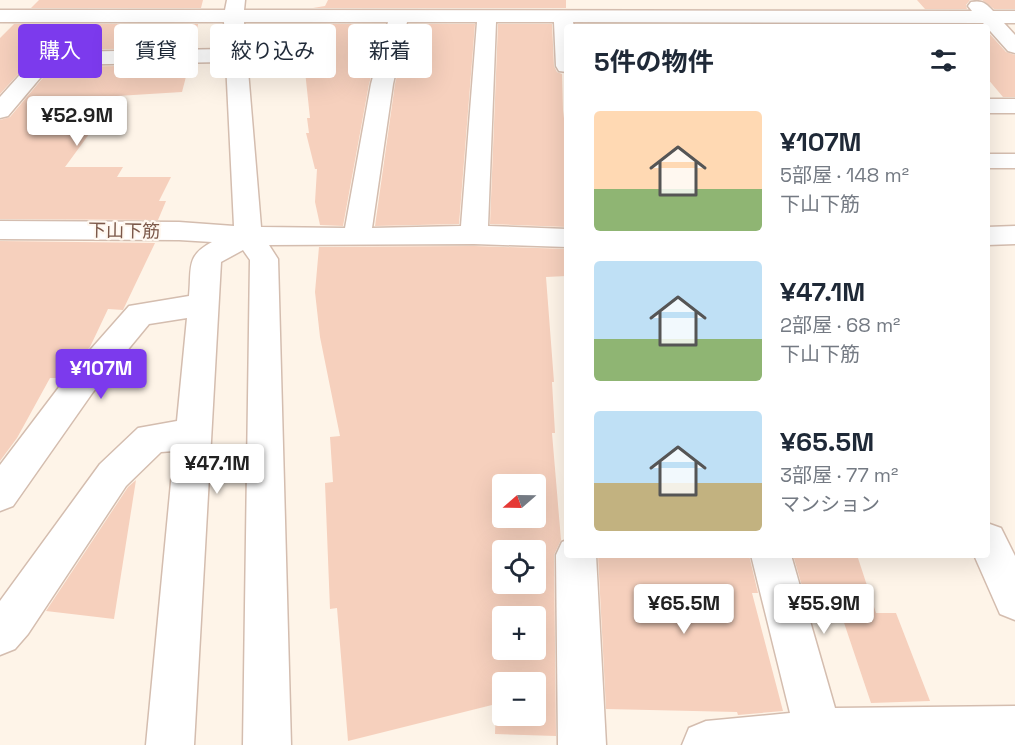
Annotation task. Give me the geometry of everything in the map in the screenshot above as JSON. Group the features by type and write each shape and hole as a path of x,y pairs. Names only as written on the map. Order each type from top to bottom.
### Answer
{"street":[{"path":"76,24 95,0"},
{"path":"972,0 1015,47"},
{"path":"235,9 236,24"},
{"path":"0,16 82,17 235,9 297,9 399,16 637,15 771,22 1015,17"},
{"path":"357,237 382,84 399,16"},
{"path":"474,236 488,16"},
{"path":"563,16 564,28"},
{"path":"102,58 210,56"},
{"path":"0,111 29,78"},
{"path":"238,78 248,236 264,259 267,745"},
{"path":"990,106 1015,106"},
{"path":"990,161 1015,161"},
{"name":"下山下筋","path":"0,230 179,231 248,236 564,238"},
{"path":"990,236 1015,235"},
{"path":"170,745 207,257 248,236"},
{"path":"0,494 81,383 140,314 203,305"},
{"path":"0,634 13,619 113,475 152,439 194,433"},
{"path":"990,547 1015,600"},
{"path":"576,558 582,745"},
{"path":"772,558 818,732"},
{"path":"706,745 765,743 818,732 1001,734"}],"building":[{"path":"39,0 203,0 201,8 31,8"},
{"path":"328,0 566,0 566,8 313,8 325,6"},
{"path":"917,0 970,0 966,5 967,9 925,9"},
{"path":"982,0 1015,0 1015,9 994,9"},
{"path":"14,24 18,24 18,74 0,94 0,38"},
{"path":"102,24 114,24 114,49 102,49"},
{"path":"336,24 348,24 348,78 371,78 343,226 320,225 315,202 317,169 315,169 306,133 309,133 307,118 310,118 306,78 336,78"},
{"path":"432,24 475,24 459,224 375,226 396,78 432,78"},
{"path":"498,24 552,24 554,66 557,72 562,74 564,227 490,224"},
{"path":"990,34 1006,52 1015,55 1015,97 1003,97 990,82"},
{"path":"102,66 114,66 114,78 186,78 182,92 117,96 65,167 123,167 117,177 171,177 159,201 166,201 158,220 0,219 0,120 10,117 43,78 102,78"},
{"path":"0,241 155,243 123,310 108,309 90,347 63,378 50,378 17,438 0,461"},
{"path":"474,246 564,249 564,276 546,277 554,382 552,382 555,433 552,433 561,540 554,555 556,736 495,734 495,726 546,726 546,672 492,672 492,705 348,741 337,608 330,609 325,483 333,482 330,437 340,436 320,337 315,292 319,247"},
{"path":"136,480 114,619 46,611 128,487"},
{"path":"598,558 750,558 758,593 752,593 783,711 738,715 737,712 606,709"},
{"path":"794,558 858,558 876,613 896,613 930,701 871,703 834,593 804,593"}]}
